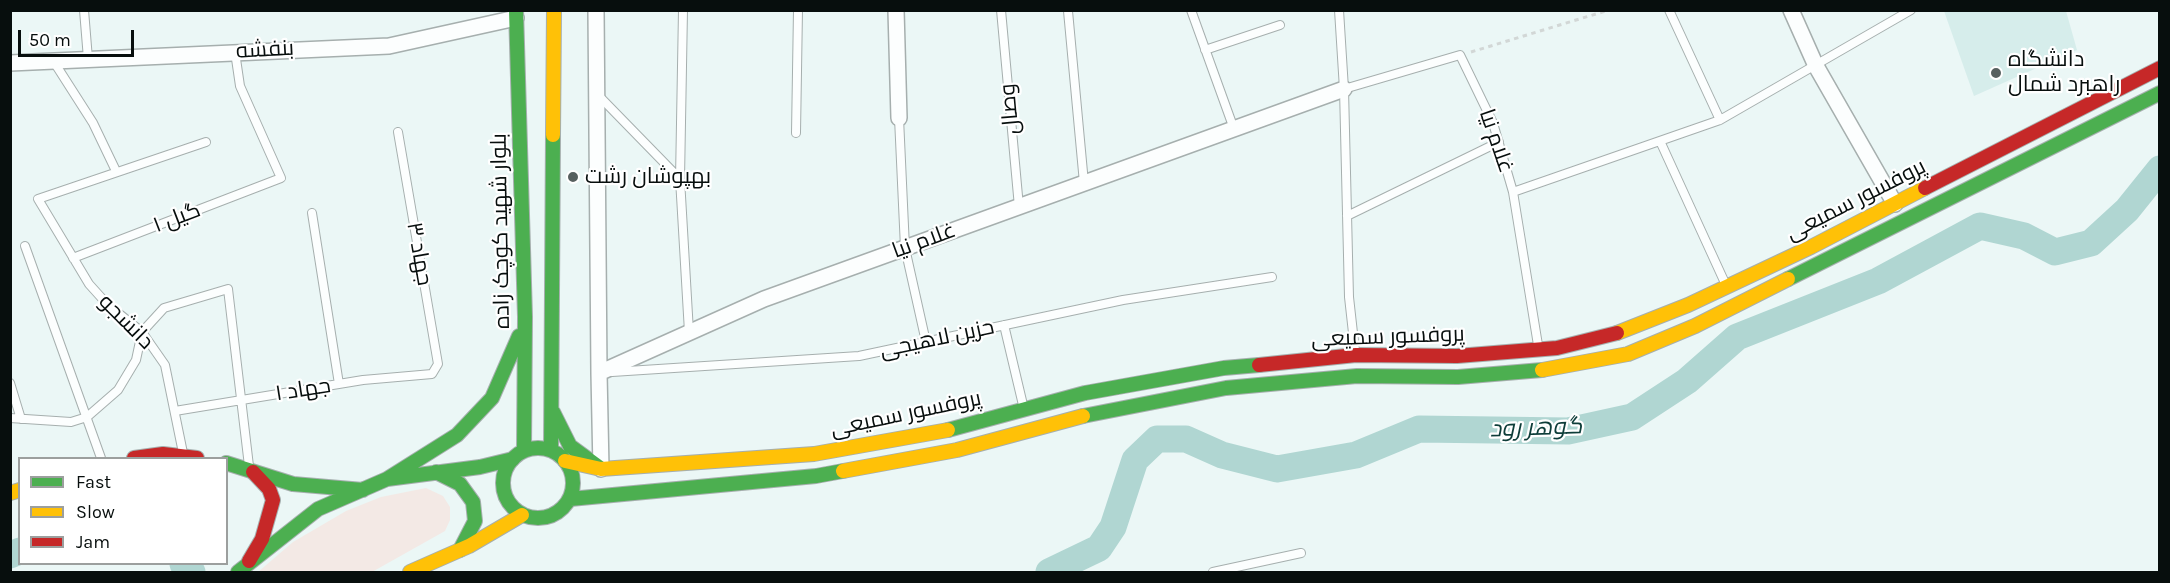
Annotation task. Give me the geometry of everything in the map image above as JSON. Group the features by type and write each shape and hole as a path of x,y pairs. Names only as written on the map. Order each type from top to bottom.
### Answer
{"main road":[{"path":"551,450 554,10"},
{"name":"بلوار شهید کوچک زاده","path":"516,14 525,317 518,455"},
{"name":"پروفسور سمیعی","path":"565,461 601,469 814,454 952,429 1086,393 1224,368 1356,356 1457,356 1539,350 1557,348 1622,332 1811,248 2160,68"},
{"name":"پروفسور سمیعی","path":"570,499 816,476 957,450 1091,414 1226,388 1357,376 1458,377 1560,369 1628,354 1695,326 2160,93"},
{"path":"238,573 249,561 318,509 387,480 457,435 492,398 505,373 525,317"},
{"path":"551,407 570,446 580,456 601,469"},
{"path":"387,480 480,467 537,448 551,450 565,461 573,479 570,499 561,510 549,517 536,519 522,515 512,507 505,496 503,483 506,470 518,455"},
{"path":"146,457 163,454 183,457"},
{"path":"228,464 293,484 363,490"},
{"path":"249,469 269,489 273,500 262,539 249,561"},
{"path":"436,472 460,484 473,502 475,521 460,550"},
{"path":"410,573 460,550 522,515"}],"street":[{"path":"596,10 599,96 601,469"},
{"path":"896,10 899,118"},
{"path":"1791,10 1816,66 1895,204"},
{"name":"بنفشه","path":"10,63 389,46 489,17 516,14"},
{"name":"غلام نیا","path":"599,373 764,299 1344,89"}],"lane":[{"path":"84,10 88,59"},
{"path":"683,10 680,179 689,332"},
{"path":"796,133 798,10"},
{"name":"وصال","path":"1002,10 1019,207"},
{"path":"1191,10 1234,129"},
{"path":"1339,10 1344,89 1349,297 1356,356"},
{"path":"1670,10 1720,120"},
{"path":"1514,192 1720,120 1911,10"},
{"path":"1068,11 1084,183"},
{"path":"1205,50 1280,25"},
{"name":"گیل ۱","path":"73,258 281,178 240,86 235,52"},
{"name":"غلام نیا","path":"1344,89 1460,55 1493,123 1514,192 1539,350"},
{"path":"54,61 93,123 116,171 206,142"},
{"path":"599,96 680,179"},
{"path":"899,118 905,248 926,342"},
{"name":"جهاد ۳","path":"398,132 438,364 432,374"},
{"path":"1660,141 1727,287"},
{"path":"1347,216 1498,142"},
{"name":"دانشجو","path":"116,171 38,199 89,284 107,304 142,332 165,365 175,411 190,457"},
{"path":"312,213 339,384"},
{"path":"25,246 100,457"},
{"name":"حزین لاهیجی","path":"599,373 859,356 1123,300 1272,277"},
{"path":"10,418 71,422 87,417 118,390 136,360 142,332 164,308 228,289 249,469"},
{"path":"1004,325 1024,409"},
{"name":"جهاد ۱","path":"175,411 339,384 432,374"},
{"path":"10,382 21,419"},
{"path":"1213,573 1301,552"}],"path":[{"path":"1460,55 1609,10"}],"shaded area":[{"name":"دانشگاه راهبرد شمال","path":"1944,11 2066,11 2077,50 1974,96"},
{"path":"426,488 443,496 450,507 450,520 445,531 372,572 258,572 293,542 346,511 381,497"}],"waterway":[{"name":"گوهر رود","path":"1049,572 1099,548 1113,527 1135,460 1157,439 1186,439 1222,455 1277,469 1356,455 1419,429 1568,431 1632,417 1687,381 1737,337 1878,281 1980,226 2024,236 2055,252 2091,243 2127,210 2160,169"},
{"name":"گوهر رود","path":"10,555 18,552"},
{"name":"گوهر رود","path":"184,565 192,572"}],"traffic: fast":[{"path":"516,10 525,317 524,451"},
{"path":"1788,279 2160,93"},
{"path":"551,450 553,135"},
{"path":"387,479 457,435 492,398 519,336"},
{"path":"948,430 1085,393 1224,368 1259,365"},
{"path":"1083,416 1226,388 1357,376 1458,377 1542,370"},
{"path":"553,412 570,446 600,468"},
{"path":"538,448 551,451 563,458 570,470 573,483 570,496 563,508 551,515 538,518 525,515 513,508 506,496 503,483 506,470 513,458 525,451 538,448"},
{"path":"238,572 318,509 387,479 480,467 513,459"},
{"path":"228,464 293,484 363,490"},
{"path":"570,499 816,476 843,471"},
{"path":"436,472 460,484 473,502 475,521 460,550"}],"traffic: slow":[{"path":"553,135 554,10"},
{"path":"1617,333 1688,305 1811,247 1925,188"},
{"path":"1542,370 1628,354 1695,326 1788,279"},
{"path":"843,471 957,450 1083,416"},
{"path":"565,461 601,469 814,454 948,430"},
{"path":"10,493 18,491"},
{"path":"410,572 469,546 522,515"}],"traffic: jam":[{"path":"1925,188 2160,68"},
{"path":"1259,365 1356,355 1457,356 1557,348 1617,333"},
{"path":"141,457 163,454 188,457"},
{"path":"249,561 262,539 273,500 269,489 253,472"}],"place":[{"name":"دانشگاه راهبرد شمال","path":"1996,73"},
{"name":"بهپوشان رشت","path":"573,177"}]}
